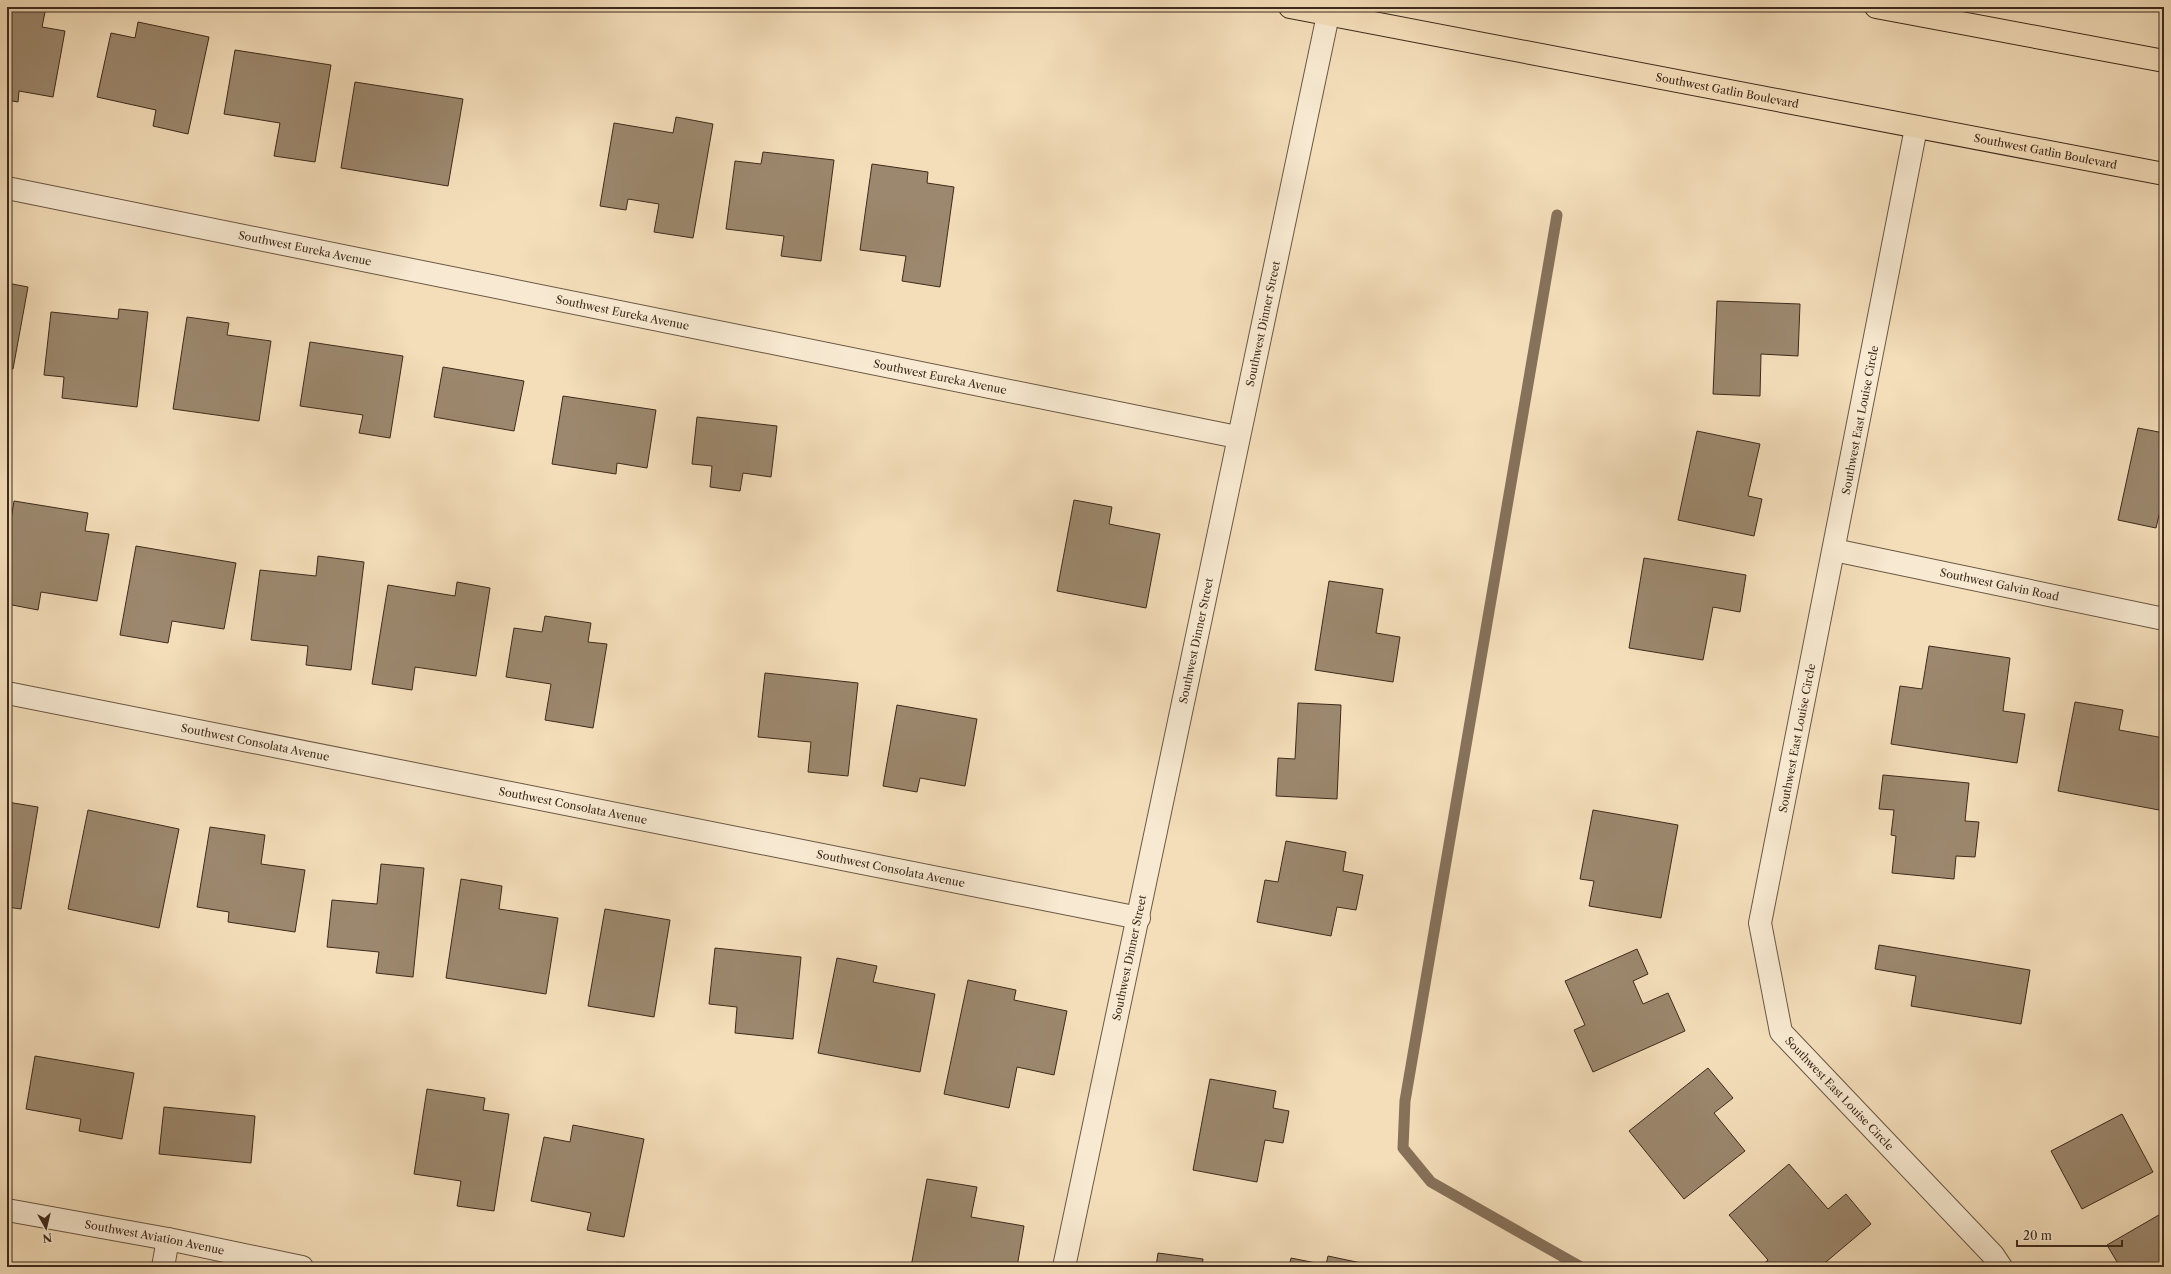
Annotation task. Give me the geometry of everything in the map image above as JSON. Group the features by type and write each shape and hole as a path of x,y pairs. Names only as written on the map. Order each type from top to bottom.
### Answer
{"main road":[{"name":"Southwest Gatlin Boulevard","path":"1290,7 1330,11 1916,128 2164,174"},
{"path":"1876,7 1940,13 2164,61"}],"street":[{"name":"Southwest Dinner Street","path":"1064,1267 1139,918 1237,438 1330,11"},
{"name":"Southwest East Louise Circle","path":"1916,128 1760,923 1781,1032 1993,1255 2001,1267"},
{"name":"Southwest Eureka Avenue","path":"7,188 1237,438"},
{"name":"Southwest Galvin Road","path":"1834,550 2164,619"},
{"name":"Southwest Consolata Avenue","path":"7,693 1139,918"},
{"name":"Southwest Aviation Avenue","path":"7,1210 168,1239 302,1267"},
{"path":"163,1267 168,1239"}],"building":[{"path":"7,7 46,7 42,27 65,31 53,97 19,91 18,102 7,100"},
{"path":"138,22 209,37 188,134 153,126 156,110 97,97 111,33 135,38"},
{"path":"235,50 331,65 315,162 274,156 280,123 224,114"},
{"path":"355,82 463,99 448,186 341,168"},
{"path":"676,117 713,124 693,238 654,232 659,204 628,199 626,210 600,206 614,123 673,133"},
{"path":"763,152 834,160 821,261 781,256 784,236 726,229 735,161 761,164"},
{"path":"872,164 928,172 927,183 954,187 940,287 902,281 906,256 860,250"},
{"path":"7,283 28,287 13,369 7,368"},
{"path":"1717,301 1800,304 1798,356 1761,354 1760,396 1713,394"},
{"path":"119,309 148,312 137,407 62,398 64,377 44,375 51,312 118,319"},
{"path":"187,317 229,323 227,335 271,341 259,421 173,409"},
{"path":"310,342 403,356 390,438 359,433 363,415 300,406"},
{"path":"443,367 524,381 514,431 434,417"},
{"path":"563,396 656,410 647,468 617,463 616,474 552,464"},
{"path":"697,417 777,426 771,477 743,473 740,491 710,487 712,466 692,464"},
{"path":"2138,428 2164,433 2164,512 2160,511 2156,528 2118,520"},
{"path":"1697,431 1760,444 1748,496 1762,499 1754,536 1678,520"},
{"path":"1074,500 1112,507 1109,524 1160,534 1146,608 1057,591"},
{"path":"14,501 88,513 85,531 109,534 97,601 41,592 38,610 7,604 7,545"},
{"path":"136,546 236,563 224,629 172,621 168,643 120,635"},
{"path":"318,556 364,562 351,670 306,665 308,646 251,640 260,570 316,576"},
{"path":"1644,558 1746,575 1740,612 1713,607 1703,660 1629,648"},
{"path":"1329,581 1383,589 1376,633 1400,637 1393,682 1315,670"},
{"path":"457,582 490,588 476,676 415,667 412,690 372,684 388,585 455,596"},
{"path":"545,616 591,623 588,642 607,644 593,728 545,720 551,684 506,677 514,628 542,632"},
{"path":"1929,646 2010,658 2003,711 2025,714 2017,763 1891,744 1900,686 1922,689"},
{"path":"765,673 858,683 848,776 808,772 811,742 758,737"},
{"path":"2075,702 2123,710 2119,730 2164,738 2164,782 2159,810 2058,791"},
{"path":"1298,703 1341,705 1337,799 1276,796 1278,758 1295,759"},
{"path":"897,705 977,719 965,786 920,778 917,792 883,786"},
{"path":"1883,775 1969,783 1965,821 1979,822 1975,857 1956,856 1954,879 1892,873 1896,836 1891,835 1894,810 1879,809"},
{"path":"7,802 38,807 21,909 7,907"},
{"path":"88,810 179,829 159,928 68,909"},
{"path":"1593,810 1678,825 1661,918 1589,906 1594,881 1580,879"},
{"path":"210,827 265,835 261,864 305,870 295,932 228,922 229,912 197,907"},
{"path":"1286,841 1346,852 1343,871 1363,875 1356,910 1337,907 1331,936 1257,922 1265,880 1278,882"},
{"path":"381,864 424,868 413,977 376,973 379,952 327,947 332,900 377,904"},
{"path":"461,879 502,886 499,909 558,918 546,994 446,978"},
{"path":"605,909 670,920 654,1017 588,1006"},
{"path":"1879,945 2030,970 2021,1024 1911,1006 1916,976 1875,969"},
{"path":"715,948 801,957 793,1039 735,1033 737,1007 709,1004"},
{"path":"1637,949 1648,974 1633,981 1643,1004 1668,993 1685,1031 1593,1072 1574,1030 1585,1025 1565,981"},
{"path":"837,958 877,966 873,982 935,994 920,1072 818,1053"},
{"path":"968,980 1016,990 1014,1000 1067,1011 1054,1075 1017,1067 1009,1108 944,1094"},
{"path":"35,1056 134,1073 122,1139 79,1131 81,1119 26,1109"},
{"path":"1708,1068 1733,1098 1714,1113 1745,1151 1684,1199 1629,1131"},
{"path":"1210,1079 1276,1091 1273,1108 1289,1111 1283,1143 1265,1140 1257,1182 1193,1170"},
{"path":"427,1089 485,1098 483,1110 509,1114 494,1211 457,1206 461,1181 414,1174"},
{"path":"164,1107 255,1116 251,1163 159,1154"},
{"path":"2122,1114 2153,1172 2082,1209 2051,1151"},
{"path":"573,1125 644,1139 624,1237 587,1230 591,1213 531,1201 544,1137 570,1142"},
{"path":"1789,1164 1828,1209 1846,1194 1871,1224 1820,1267 1760,1267 1768,1260 1729,1215"},
{"path":"927,1179 977,1187 971,1217 1024,1226 1017,1267 911,1267"},
{"path":"2164,1212 2164,1267 2120,1267 2107,1245"},
{"path":"1158,1253 1203,1259 1202,1267 1156,1267"},
{"path":"1328,1256 1380,1267 1289,1267 1291,1258 1326,1265"},
{"path":"1898,1262 1902,1267 1890,1267"},
{"path":"1235,1263 1256,1266 1256,1267 1234,1267"}],"waterway":[{"path":"1557,215 1405,1101 1403,1148 1431,1182 1581,1267"}]}
